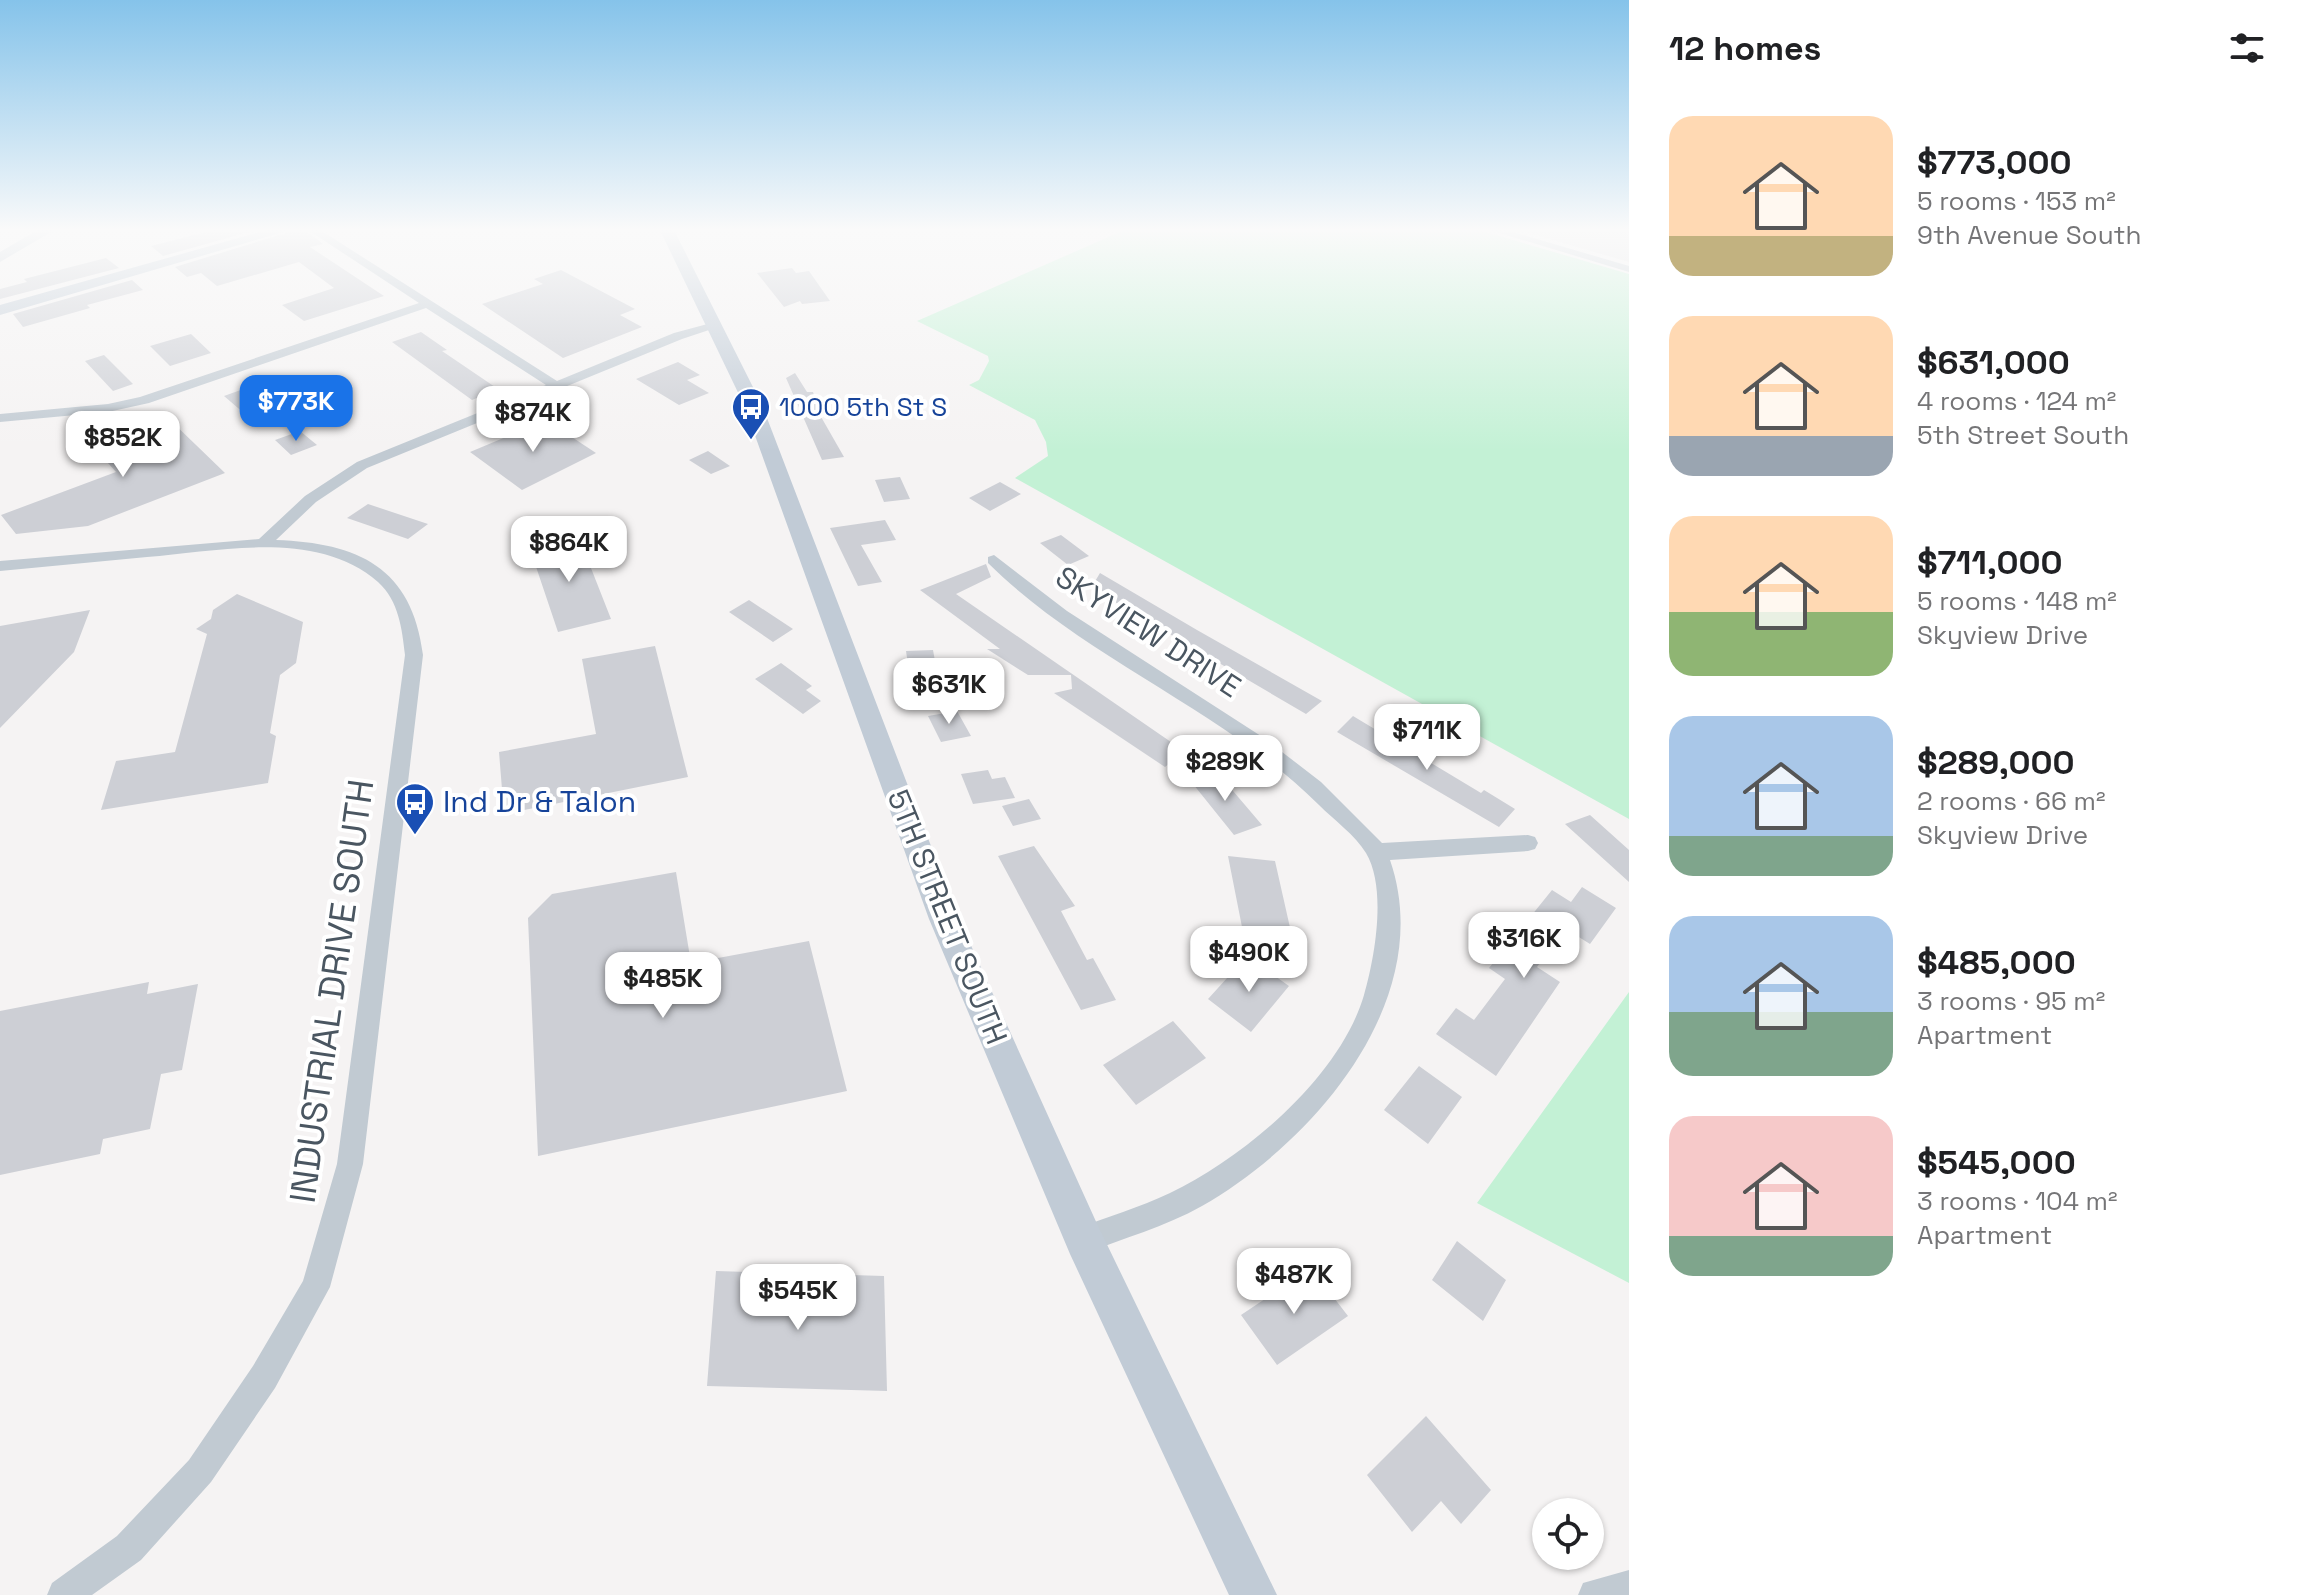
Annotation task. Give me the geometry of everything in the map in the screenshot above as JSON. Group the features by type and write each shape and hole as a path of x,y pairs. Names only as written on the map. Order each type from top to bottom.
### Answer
{"street":[{"path":"0,310 27,302"},
{"name":"5TH STREET SOUTH","path":"703,302 753,405 944,919 1084,1240 1253,1595"},
{"path":"2,420 108,408 144,400 429,303 556,386"},
{"path":"266,541 295,510 329,484 362,465 678,336 715,326"},
{"name":"INDUSTRIAL DRIVE SOUTH","path":"0,566 266,541 334,552 362,564 403,603 410,622 414,655 350,1164 316,1287 264,1377 190,1482 129,1548 64,1595"},
{"name":"SKYVIEW DRIVE","path":"994,560 1044,604 1263,745 1315,788 1376,852"},
{"path":"1084,1240 1189,1198 1292,1125 1324,1089 1351,1052 1371,1010 1385,953 1384,883 1376,852 1528,843"},
{"path":"1595,1595 1629,1587"}],"green space":[{"path":"959,302 1629,302 1629,819 1015,478 1048,456 1046,442 1035,420 969,385 979,380 989,361 988,356 917,321"},
{"path":"1629,992 1629,1283 1477,1203"}],"building":[{"path":"53,302 97,302 87,305 90,308 23,327 13,314"},
{"path":"290,302 363,302 304,321 282,305"},
{"path":"623,302 635,309 620,315 642,327 563,358 482,304"},
{"path":"421,332 447,350 442,351 498,389 472,400 392,342"},
{"path":"191,334 211,353 170,366 150,346"},
{"path":"104,355 133,384 113,391 85,361"},
{"path":"678,362 700,375 687,380 709,393 679,405 636,379"},
{"path":"795,373 807,392 813,392 820,415 844,457 822,460 786,378"},
{"path":"271,379 293,397 245,414 224,396"},
{"path":"166,416 225,473 88,526 16,534 1,515 116,472 90,443"},
{"path":"546,420 596,453 522,490 470,452"},
{"path":"300,431 317,445 291,455 275,440"},
{"path":"708,451 730,466 711,474 689,460"},
{"path":"900,477 910,499 884,502 875,480"},
{"path":"1000,482 1021,494 990,511 969,498"},
{"path":"368,504 428,524 408,539 347,518"},
{"path":"885,520 896,540 861,545 882,582 858,586 830,528"},
{"path":"578,535 611,619 558,632 529,546"},
{"path":"1061,535 1089,556 1068,565 1040,543"},
{"path":"986,564 991,577 956,594 1184,751 1165,767 1054,693 1072,689 1071,675 1028,675 987,649 1000,649 920,590"},
{"path":"1100,573 1322,701 1306,714 1091,588"},
{"path":"237,594 303,622 296,663 280,675 270,733 276,736 268,783 101,810 116,761 175,752 207,634 196,629 211,619 213,610"},
{"path":"749,600 793,629 773,642 729,612"},
{"path":"90,610 74,652 0,728 0,626"},
{"path":"655,646 688,777 504,814 499,752 596,734 582,659"},
{"path":"933,650 938,677 910,678 906,651"},
{"path":"781,663 812,686 806,690 821,701 803,714 755,679"},
{"path":"957,711 971,736 941,742 928,716"},
{"path":"1353,716 1481,793 1484,790 1515,809 1499,827 1337,732"},
{"path":"988,770 992,779 1005,777 1015,798 973,804 961,774"},
{"path":"1216,771 1262,825 1234,835 1189,779"},
{"path":"1029,799 1041,819 1013,826 1002,806"},
{"path":"1590,815 1629,850 1629,882 1565,824"},
{"path":"1034,846 1075,906 1061,911 1087,960 1093,958 1116,1000 1081,1010 998,856"},
{"path":"1228,856 1275,861 1291,932 1242,927"},
{"path":"676,872 691,963 809,941 847,1091 538,1156 528,918 552,894"},
{"path":"1582,887 1616,908 1590,944 1566,929 1537,967 1560,982 1496,1076 1436,1034 1456,1008 1474,1020 1505,979 1489,968 1552,890 1571,902"},
{"path":"1247,956 1289,986 1251,1032 1208,999"},
{"path":"149,982 147,994 198,984 182,1070 161,1074 150,1129 103,1139 100,1154 0,1175 0,1011"},
{"path":"1173,1021 1206,1058 1136,1105 1103,1065"},
{"path":"1419,1066 1462,1097 1428,1144 1384,1110"},
{"path":"1457,1241 1506,1280 1483,1321 1432,1280"},
{"path":"1311,1268 1348,1316 1277,1365 1241,1315"},
{"path":"716,1271 884,1276 887,1391 707,1386"},
{"path":"1426,1416 1491,1490 1461,1524 1441,1501 1412,1532 1367,1475"}],"place":[{"name":"1000 5th St S","path":"751,441"},
{"name":"Ind Dr & Talon","path":"415,836"}]}
